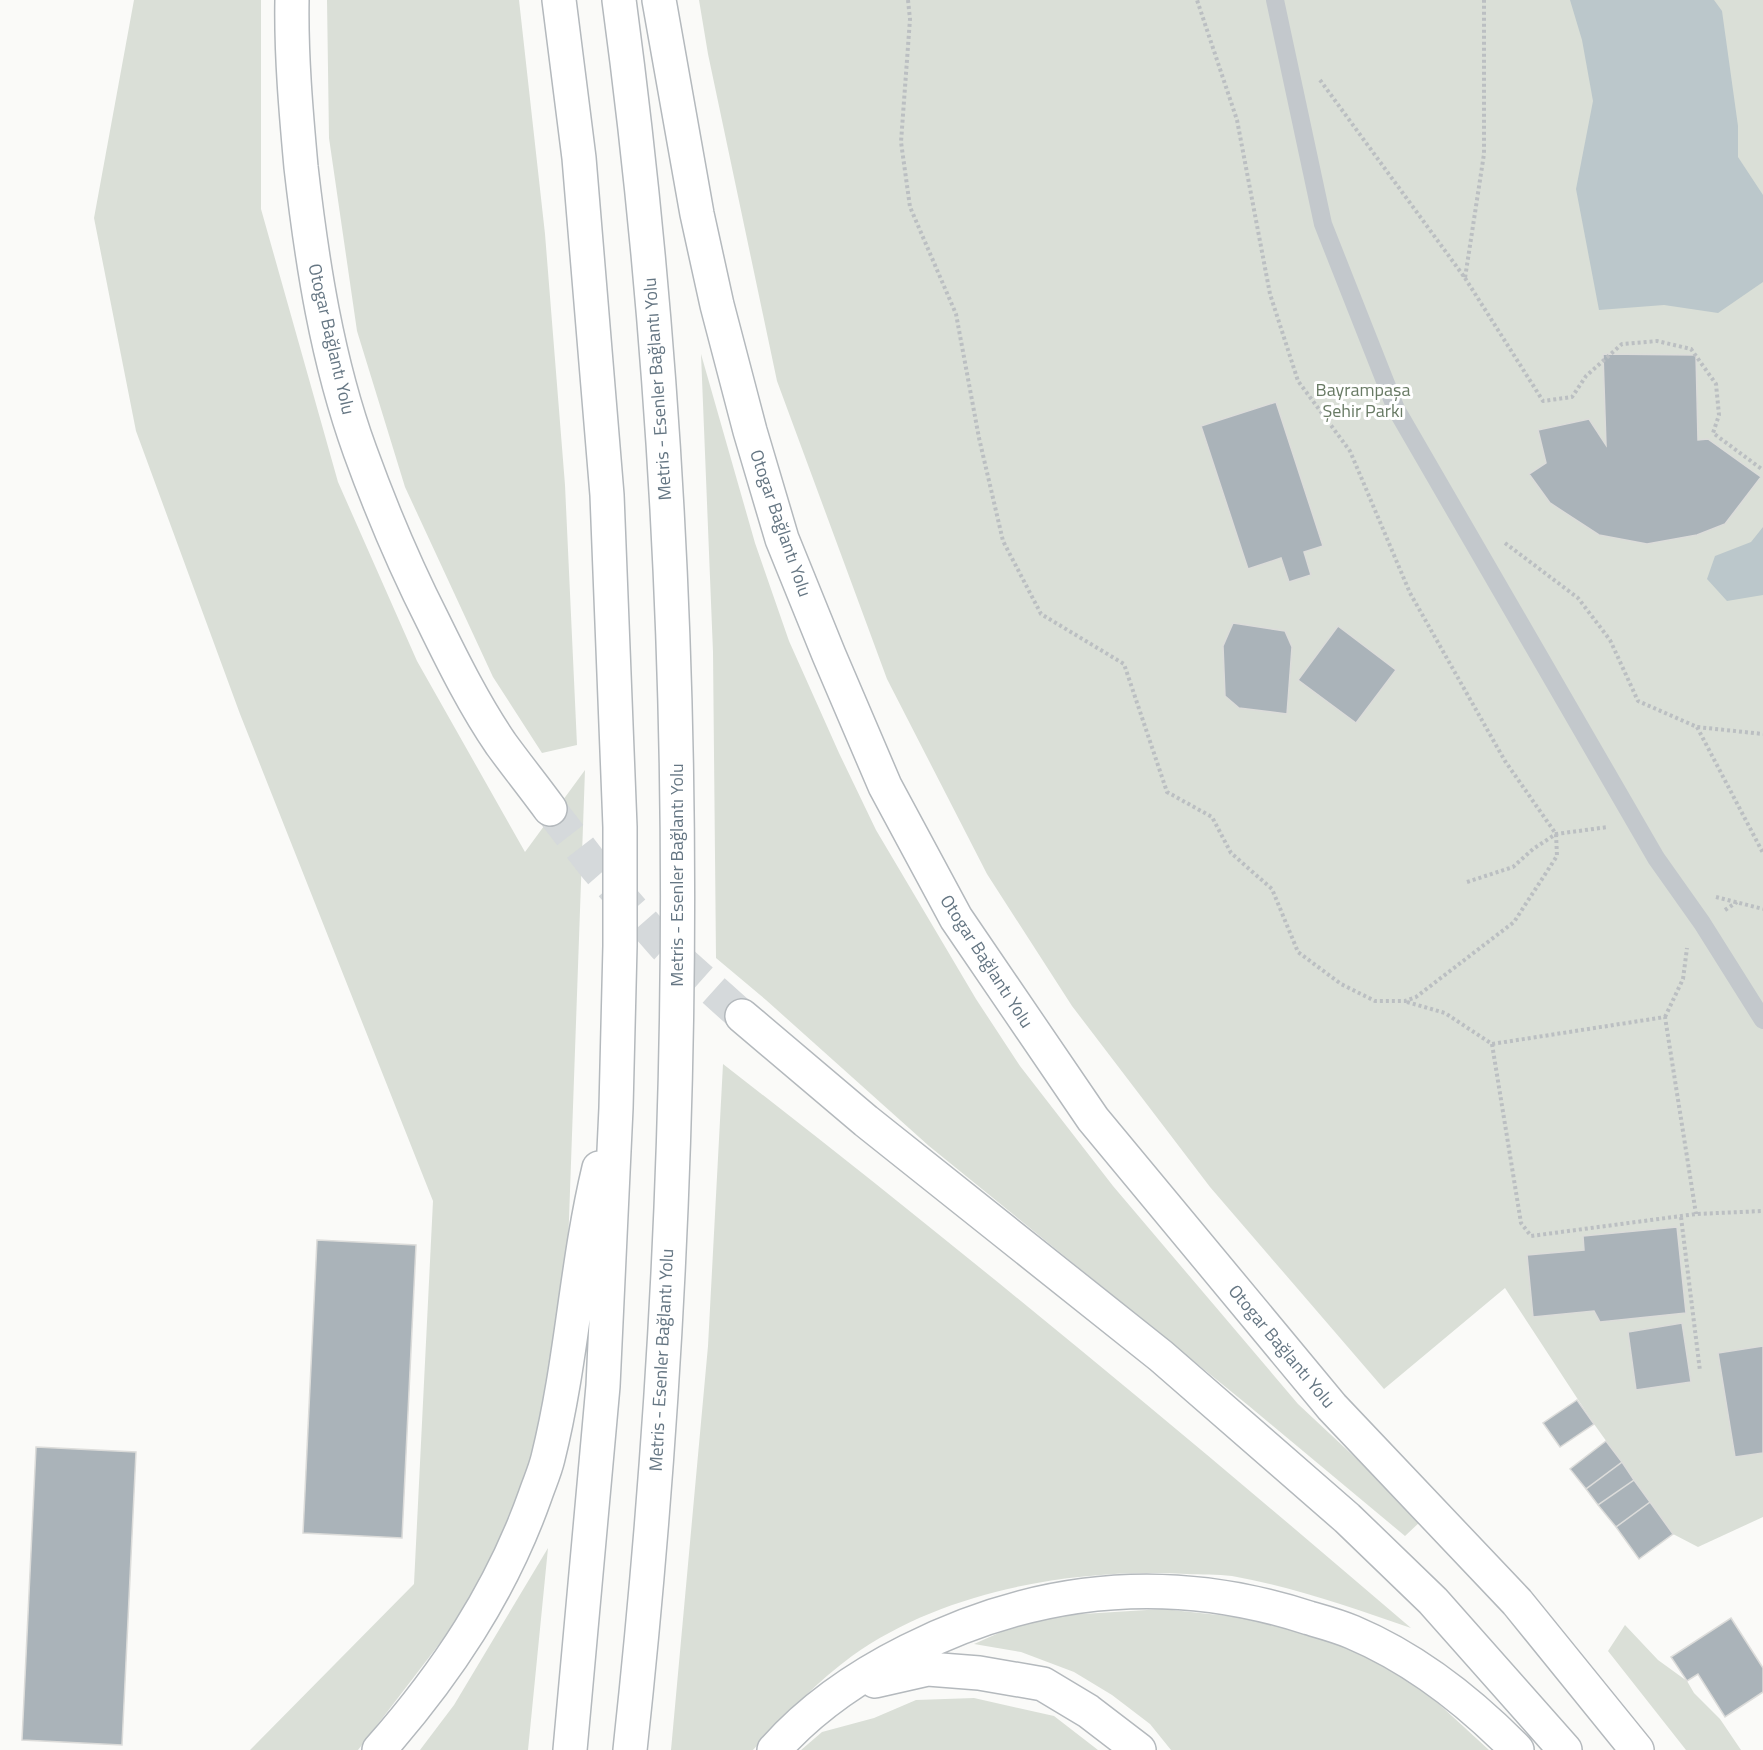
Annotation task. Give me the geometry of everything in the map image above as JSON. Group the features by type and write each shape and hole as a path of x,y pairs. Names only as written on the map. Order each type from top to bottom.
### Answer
{"highway":[{"name":"Otogar Bağlantı Yolu","path":"292,0 291,27 298,140 307,216 320,302 331,351 359,449 403,561 451,658 500,742 550,809"},
{"path":"559,0 579,158 607,495 620,827 616,1108 603,1386 570,1750"},
{"name":"Metris - Esenler Bağlantı Yolu","path":"619,0 642,199 658,385 672,620 677,839 677,1026 667,1270 656,1463 630,1750"},
{"name":"Otogar Bağlantı Yolu","path":"659,0 697,214 717,304 750,431 782,539 885,786 956,918 1022,1018 1100,1128 1332,1407 1517,1602 1637,1750"},
{"path":"742,1016 866,1121 1161,1356 1347,1518 1433,1601 1565,1750"},
{"path":"379,1750 416,1709 457,1649 494,1592 521,1534 548,1460 568,1360 588,1216 616,1108"},
{"path":"774,1750 831,1696 871,1669 942,1634 993,1614 1039,1602 1101,1593 1161,1591 1222,1596 1284,1610 1352,1632 1407,1660 1448,1687 1483,1716 1517,1750"},
{"path":"831,1696 871,1682 928,1669 979,1673 1043,1684 1088,1711 1139,1750"}],"lane":[{"path":"1275,0 1323,224 1396,409 1656,858 1702,924 1763,1020"}],"path":[{"path":"908,0 910,19 901,142 910,207 956,314 979,438 1003,541 1041,614 1124,664 1167,792 1212,817 1230,853 1272,889 1298,952 1341,984 1375,1001 1405,1001 1445,1013 1492,1044 1665,1017 1696,1214"},
{"path":"1197,0 1238,120 1270,294 1298,381 1350,451 1410,593 1504,760 1556,834 1557,856 1514,922 1416,997 1405,1001"},
{"path":"1465,278 1484,154 1484,0"},
{"path":"1314,72 1465,278 1543,401 1572,397 1586,376 1622,344 1657,341 1691,350 1716,384 1719,415 1713,433 1763,470"},
{"path":"1505,542 1578,598 1610,640 1638,701 1697,727 1763,734"},
{"path":"1697,727 1763,854"},
{"path":"1467,882 1514,867 1533,849 1556,834 1636,824"},
{"path":"1492,1044 1521,1222 1531,1236 1696,1214 1763,1211"},
{"path":"1681,1216 1700,1371"}],"green space":[{"path":"134,0 261,0 261,209 338,482 417,661 525,852 585,770 568,1247 529,1483 466,1609 358,1750 250,1750 414,1584 433,1201 240,714 136,431 94,218"},
{"path":"327,0 519,0 545,234 565,485 577,745 542,753 493,677 405,487 357,331 329,138"},
{"name":"Bayrampaşa Şehir Parkı","path":"699,0 1763,0 1763,1517 1698,1547 1673,1534 1594,1424 1505,1288 1384,1389 1210,1187 1072,1006 987,874 887,679 777,381 708,54"},
{"path":"701,354 755,543 789,641 876,830 976,999 1020,1066 1113,1186 1298,1404 1422,1520 1405,1536 929,1146 716,958 713,652"},
{"path":"723,1064 1071,1342 1411,1628 1300,1592 1232,1576 1144,1573 1056,1580 969,1599 888,1633 825,1677 753,1750 671,1750 708,1346"},
{"path":"548,1548 528,1750 420,1750 454,1705"},
{"path":"1163,1609 1237,1617 1305,1633 1365,1655 1416,1683 1489,1750 1171,1750 1150,1724 1112,1695 1074,1672 1021,1652 974,1644 1010,1628 1066,1615"},
{"path":"1625,1625 1658,1660 1687,1681 1694,1693 1720,1719 1741,1750 1686,1750 1608,1651"},
{"path":"974,1698 1054,1716 1098,1750 801,1750 822,1732 874,1718 916,1700"}],"shaded area":[{"path":"1570,0 1714,0 1722,11 1738,126 1738,157 1763,195 1763,282 1718,313 1664,305 1599,310 1576,189 1593,101 1582,40"},
{"path":"1763,527 1763,595 1727,601 1707,579 1715,556 1751,542"}],"building":[{"path":"1603,354 1696,355 1698,440 1708,439 1761,477 1725,524 1697,535 1647,544 1599,535 1550,503 1529,474 1546,463 1538,430 1589,419 1606,445"},
{"path":"1276,402 1323,546 1304,552 1311,575 1289,582 1281,558 1248,569 1201,426"},
{"path":"1233,623 1285,631 1292,647 1287,714 1239,708 1225,696 1223,646"},
{"path":"1338,626 1396,670 1356,723 1298,680"},
{"path":"1677,1227 1686,1313 1600,1322 1594,1311 1533,1317 1527,1255 1584,1250 1583,1236"},
{"path":"317,1240 416,1245 402,1538 303,1533"},
{"path":"1682,1323 1691,1382 1636,1390 1628,1332"},
{"path":"1763,1346 1763,1453 1735,1457 1718,1353"},
{"path":"1577,1400 1594,1424 1560,1447 1543,1423"},
{"path":"1606,1441 1622,1462 1586,1489 1570,1469"},
{"path":"36,1447 136,1452 122,1745 22,1740"},
{"path":"1622,1462 1634,1480 1598,1505 1586,1489"},
{"path":"1634,1480 1650,1502 1616,1527 1598,1505"},
{"path":"1650,1502 1673,1534 1639,1559 1616,1527"},
{"path":"1731,1618 1763,1668 1763,1692 1725,1717 1698,1674 1687,1681 1671,1657"}],"tunnel":[{"path":"550,809 595,867 664,946 742,1016"}]}
